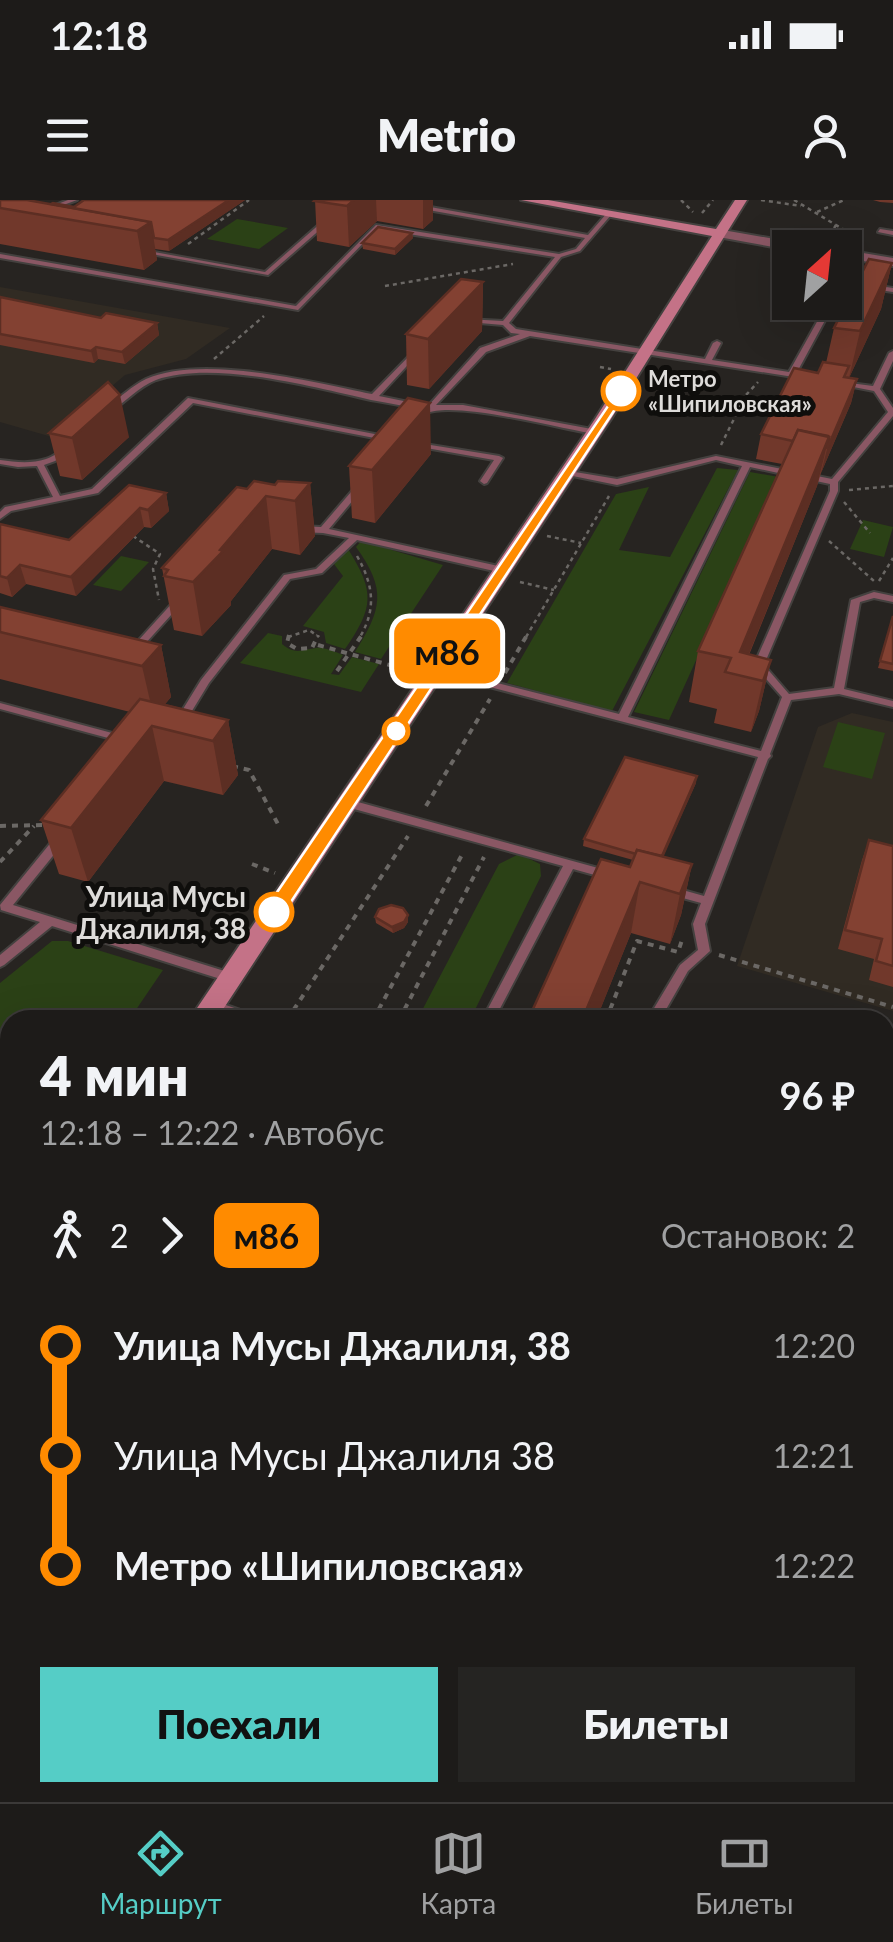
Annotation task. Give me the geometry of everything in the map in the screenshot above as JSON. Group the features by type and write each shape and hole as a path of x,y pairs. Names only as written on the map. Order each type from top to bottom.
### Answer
{"main road":[{"path":"527,200 718,233"},
{"path":"209,1010 594,432 741,200"}],"street":[{"path":"718,233 772,243"},
{"path":"862,257 893,262"}],"lane":[{"path":"35,213 74,200"},
{"path":"135,251 266,274 351,200"},
{"path":"400,204 589,237"},
{"path":"0,256 298,308 376,226 559,256 578,250 609,214"},
{"path":"880,231 893,233"},
{"path":"505,323 559,256"},
{"path":"862,285 893,290"},
{"path":"791,375 822,320"},
{"path":"454,323 505,323 514,330 530,333 808,378"},
{"path":"423,421 428,408 483,350 530,333"},
{"path":"373,398 426,340"},
{"path":"707,362 717,343"},
{"path":"876,390 893,353"},
{"path":"101,419 129,393 155,378 201,370 428,408 463,407 594,432"},
{"path":"787,698 759,665 834,486 892,412 876,390 825,381"},
{"path":"3,511 95,492 191,400 498,458 484,482"},
{"path":"387,456 400,441 418,434"},
{"path":"0,462 24,467 59,458 73,444"},
{"path":"566,472 617,482 716,458 834,486"},
{"path":"38,463 58,499"},
{"path":"622,718 748,464"},
{"path":"323,530 374,470"},
{"path":"285,528 323,530 352,540 503,570"},
{"path":"174,734 205,682 287,577 319,570 352,540"},
{"path":"147,658 139,645 187,593"},
{"path":"839,691 856,600 874,594 893,598"},
{"path":"435,670 766,756"},
{"path":"787,698 839,691 893,704"},
{"path":"658,1010 684,968 704,951 699,924 703,899 787,698"},
{"path":"0,706 138,742 126,756"},
{"path":"348,803 625,878"},
{"path":"71,825 2,906 230,977"},
{"path":"493,1010 570,864"},
{"path":"661,888 703,899"},
{"path":"0,962 50,921"}],"path":[{"path":"170,257 249,200"},
{"path":"681,200 693,212"},
{"path":"700,217 713,200"},
{"path":"761,200 808,207"},
{"path":"794,200 847,230"},
{"path":"817,212 844,200"},
{"path":"832,230 836,222"},
{"path":"384,286 559,256"},
{"path":"231,344 277,305"},
{"path":"600,367 612,372"},
{"path":"721,445 746,395"},
{"path":"675,404 680,396"},
{"path":"295,1010 416,824 617,482"},
{"path":"834,486 893,486"},
{"path":"834,486 870,533"},
{"path":"818,530 877,585 893,558"},
{"path":"130,534 160,554 153,569 163,620"},
{"path":"336,671 371,619 373,581 352,540"},
{"path":"318,645 320,636 310,630 295,631 286,639 297,649 318,645 393,666"},
{"path":"232,766 248,770 279,826"},
{"path":"0,826 71,825"},
{"path":"0,862 34,826"},
{"path":"378,1010 470,838"},
{"path":"404,1010 491,844"},
{"path":"610,1010 637,941 678,952 703,899"},
{"path":"704,951 893,1007"}],"shaded area":[{"path":"0,287 230,328 186,359 125,375 52,437 0,422"},
{"path":"852,713 893,722 893,1010 737,966 818,727"}],"green space":[{"path":"237,219 288,228 259,249 207,239"},
{"path":"717,468 738,470 612,711 507,683 616,494 649,487 619,550 670,557"},
{"path":"750,472 779,477 669,720 634,712"},
{"path":"863,520 893,527 884,557 850,549"},
{"path":"361,541 443,565 381,659 355,652 371,623 377,599 373,576 356,547"},
{"path":"348,549 363,577 368,599 362,622 345,649 326,643 324,632 303,626 343,576 334,564"},
{"path":"121,556 149,562 121,591 93,585"},
{"path":"268,633 282,636 282,644 291,650 319,648 343,655 331,674 339,675 352,657 379,664 361,692 240,663"},
{"path":"838,722 885,733 872,779 823,767"},
{"path":"519,854 540,864 541,876 475,1010 422,1010 499,864"},
{"path":"52,941 68,941 163,970 136,1010 0,1010 0,983"}],"building":[{"path":"0,200 27,200 151,222 137,231 0,208"},
{"path":"84,200 229,200 168,240 154,238 151,222 51,204 74,207"},
{"path":"315,200 354,200 347,206"},
{"path":"378,227 412,233 395,249 362,243"},
{"path":"869,259 892,263 860,331 834,328 838,320 862,320 862,273"},
{"path":"461,279 483,282 428,339 406,334"},
{"path":"0,297 101,318 106,313 157,323 122,352 96,347 91,351 0,334"},
{"path":"823,362 849,366 844,377 857,379 827,449 828,436 798,430 793,441 761,434 794,368 818,373"},
{"path":"108,382 120,395 72,438 49,433"},
{"path":"408,398 430,403 372,470 349,466"},
{"path":"798,430 829,437 740,652 771,660 763,681 725,672 731,658 698,651"},
{"path":"254,481 275,485 278,481 310,483 295,501 266,496 193,582 164,576 168,570 162,568 237,487 247,489"},
{"path":"129,485 166,493 148,510 140,508 71,577 20,565 7,578 0,576 0,524 69,540"},
{"path":"0,607 161,645 142,666 0,632"},
{"path":"893,616 893,664 880,661"},
{"path":"140,699 228,720 213,741 152,726 71,828 41,820"},
{"path":"625,757 697,776 662,856 637,850 636,854 584,839"},
{"path":"869,840 893,846 893,966 876,961 882,939 845,930"},
{"path":"637,850 692,864 680,894 640,882 586,1010 533,1010 601,859 630,867"},
{"path":"391,905 403,908 408,915 404,922 392,927 375,917 379,909"}],"bus line":[{"name":"м86","path":"274,912 621,391"}],"place":[{"name":"Метро «Шипиловская»","path":"621,391"},
{"name":"Улица Мусы Джалиля, 38","path":"274,912"}]}
